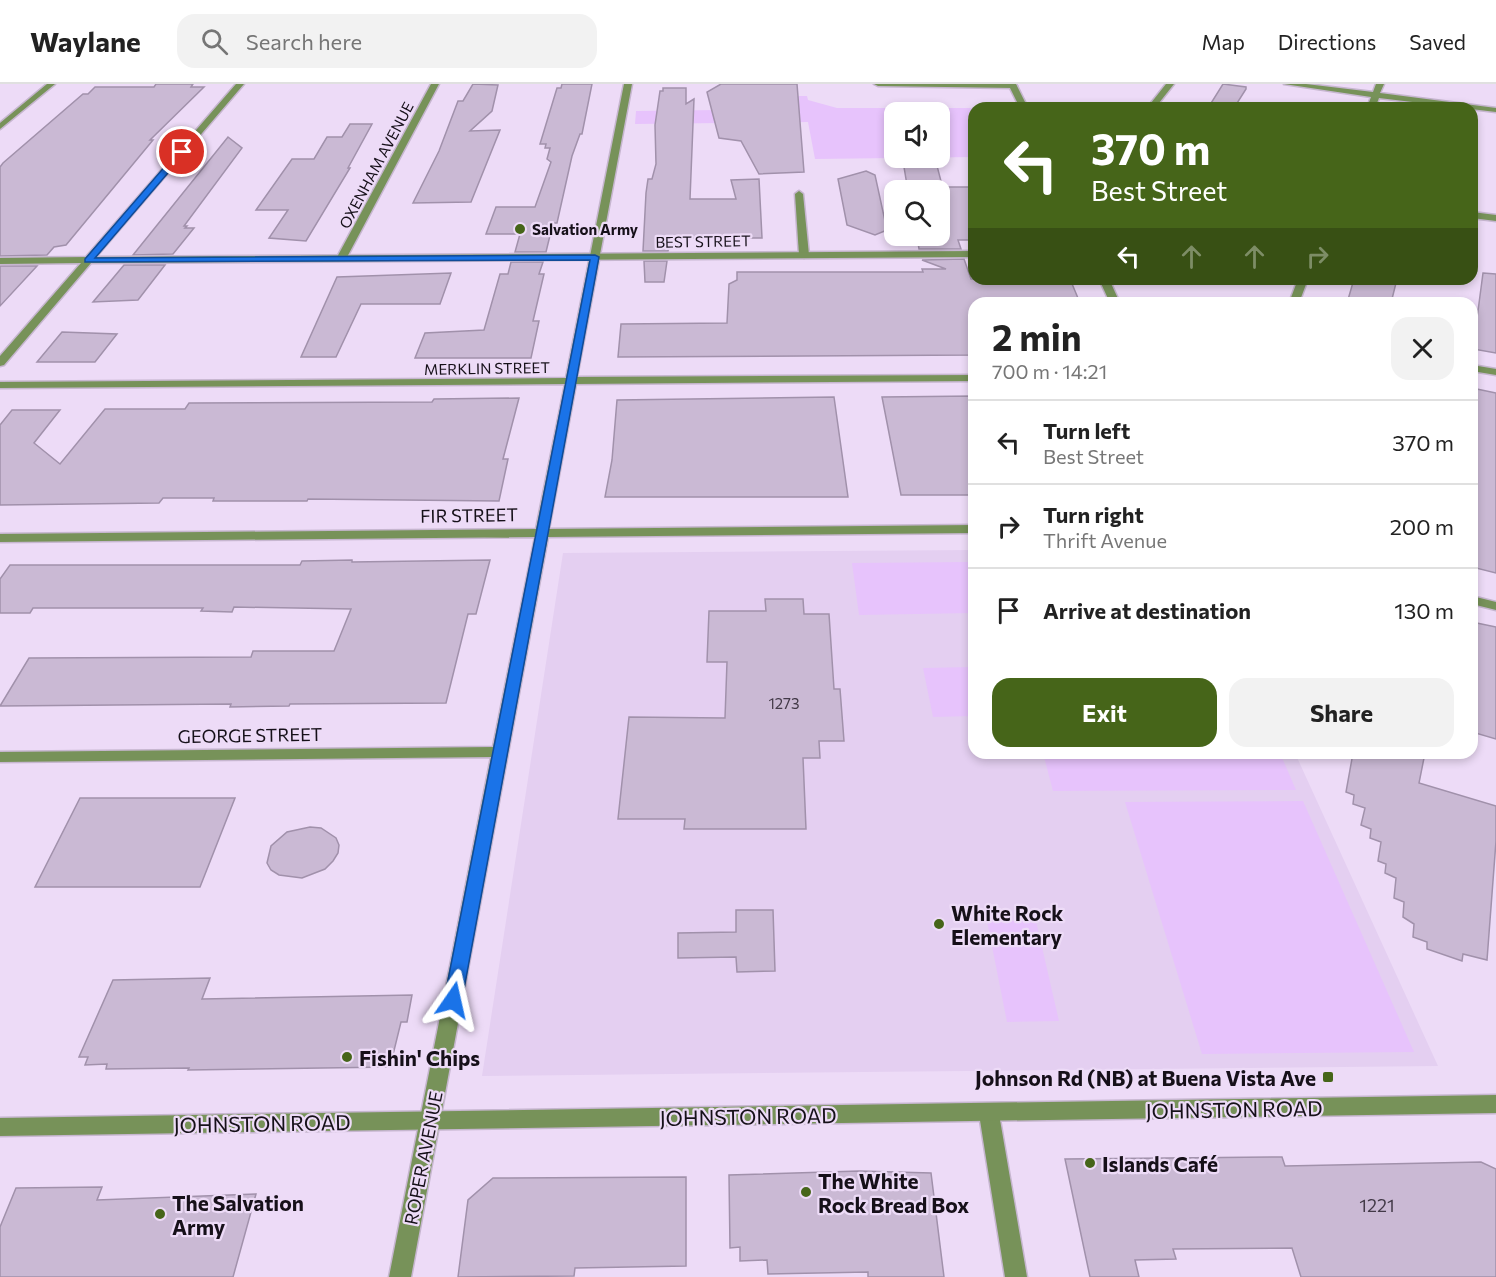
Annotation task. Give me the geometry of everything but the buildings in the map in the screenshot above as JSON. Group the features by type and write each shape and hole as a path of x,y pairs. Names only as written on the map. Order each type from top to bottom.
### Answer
{"street":[{"path":"0,127 51,84"},
{"path":"0,363 240,84"},
{"name":"OXENHAM AVENUE","path":"341,259 435,84"},
{"name":"ROPER AVENUE","path":"400,1277 628,84"},
{"path":"878,84 1013,85 1021,102"},
{"path":"1156,102 1170,84"},
{"path":"1288,84 1432,102"},
{"path":"1373,102 1380,84"},
{"path":"1478,108 1496,110"},
{"path":"799,194 804,255"},
{"path":"1478,215 1496,218"},
{"name":"BEST STREET","path":"0,261 968,254"},
{"path":"1478,369 1496,372"},
{"name":"MERKLIN STREET","path":"0,385 968,378"},
{"name":"FIR STREET","path":"0,538 968,529"},
{"path":"1478,602 1496,606"},
{"name":"GEORGE STREET","path":"0,757 501,752"},
{"name":"JOHNSTON ROAD","path":"0,1127 989,1114 1496,1104"},
{"path":"989,1114 1016,1277"}],"shaded area":[{"path":"718,96 807,96 808,100 837,108 884,108 884,158 815,159 808,122 635,124 636,111 718,110"},
{"path":"950,108 968,108 968,157 950,157"},
{"name":"White Rock Elementary","path":"968,550 968,759 1298,759 1438,1066 482,1076 563,553"},
{"path":"968,562 968,613 859,615 852,563"},
{"path":"968,667 968,716 933,717 923,668"},
{"path":"1045,759 1283,759 1296,790 1053,791"},
{"path":"1303,801 1414,1052 1202,1054 1125,802"},
{"path":"987,921 1036,921 1059,1021 1007,1022"}],"place":[{"name":"Salvation Army","path":"520,229"},
{"name":"White Rock Elementary","path":"939,924"},
{"name":"Fishin' Chips","path":"347,1057"},
{"name":"Johnson Rd (NB) at Buena Vista Ave","path":"1328,1077"},
{"name":"Islands Café","path":"1090,1163"},
{"name":"The White Rock Bread Box","path":"806,1192"},
{"name":"The Salvation Army","path":"160,1214"}],"route":[{"path":"182,152 88,261 595,257 453,1000"}]}
